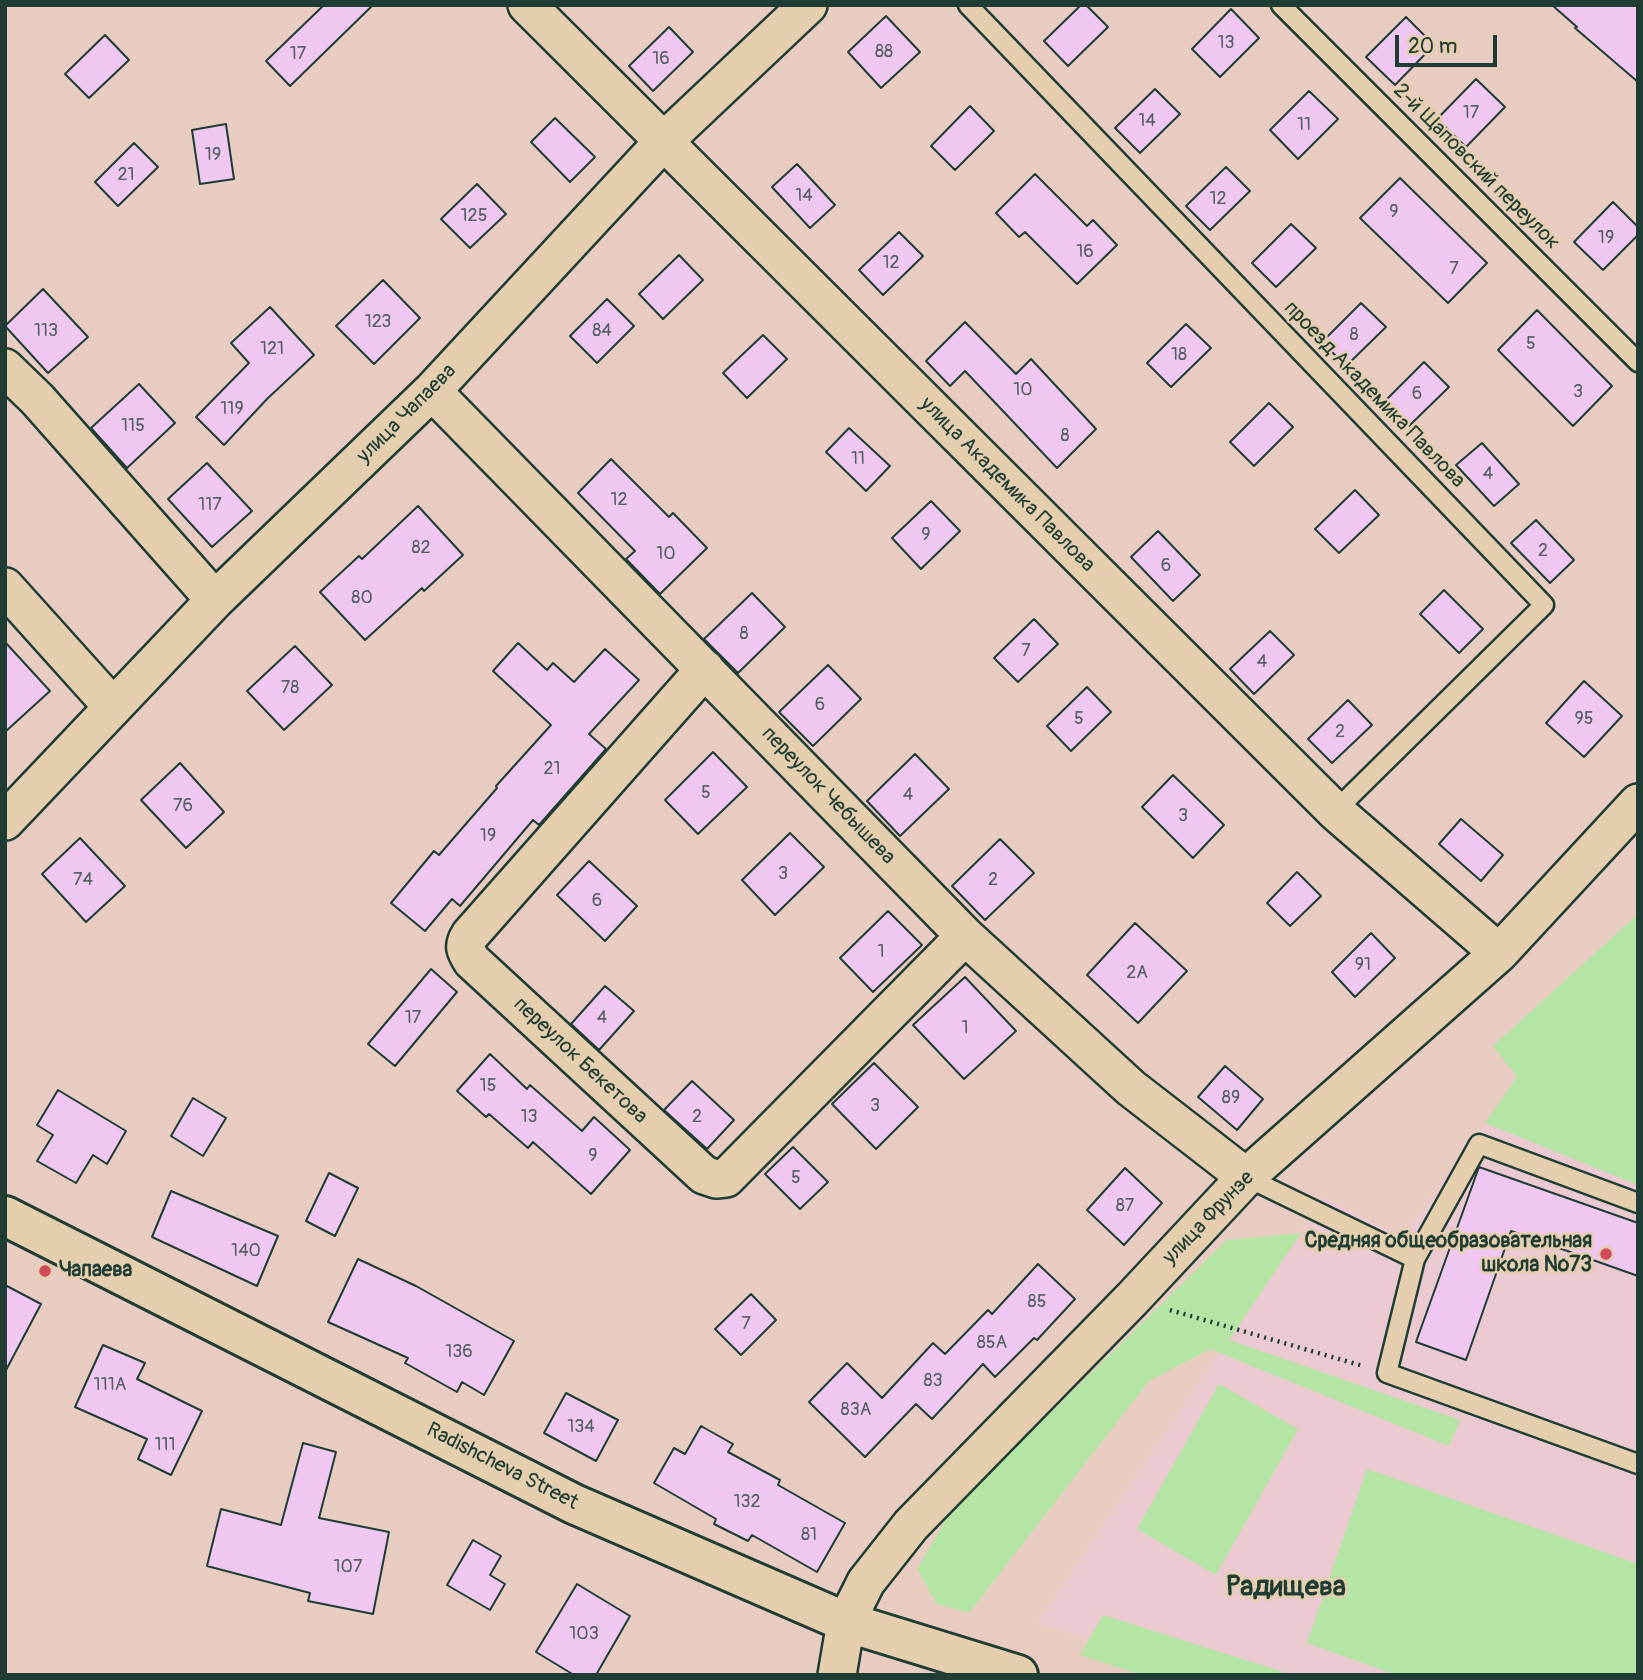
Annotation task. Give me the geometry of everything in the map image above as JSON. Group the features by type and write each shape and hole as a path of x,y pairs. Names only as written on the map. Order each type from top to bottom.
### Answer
{"main road":[{"name":"Radishcheva Street","path":"5,1216 574,1504 846,1622 1018,1675"}],"street":[{"name":"улица Академика Павлова","path":"527,5 1335,811 1499,953"},
{"name":"улица Чапаева","path":"5,821 215,600 432,391 663,142 808,5"},
{"path":"5,368 37,399 215,600"},
{"name":"переулок Чебышева","path":"432,391 965,936 1131,1088 1246,1177"},
{"path":"5,587 113,707"},
{"name":"переулок Бекетова","path":"705,669 470,935 465,943 465,950 472,961 704,1175 716,1179 726,1178 965,936"},
{"name":"улица Фрунзе","path":"837,1675 846,1622 866,1582 911,1525 1132,1299 1246,1177 1499,953 1638,803"}],"lane":[{"name":"проезд Академика Павлова","path":"968,5 1544,605 1335,811"},
{"name":"2-й Щаповский переулок","path":"1281,5 1638,362"},
{"path":"1638,1203 1479,1144 1415,1259 1387,1373 1638,1464"},
{"path":"1246,1177 1415,1259"}],"path":[{"path":"1132,1299 1387,1373"}],"shaded area":[{"path":"1638,914 1638,1675 1195,1675 1038,1623 1324,1198 1403,1238 1517,1078 1493,1046"}],"green space":[{"path":"1638,914 1638,1185 1485,1123 1517,1077 1493,1046"},
{"path":"1301,1233 1229,1340 1460,1420 1449,1446 1210,1349 1149,1381 969,1613 937,1604 917,1569 953,1508 1227,1240"},
{"path":"1219,1384 1298,1429 1216,1575 1137,1529"},
{"path":"1367,1469 1638,1564 1638,1675 1396,1675 1307,1643"},
{"path":"1103,1615 1293,1675 1142,1675 1080,1655"}],"building":[{"path":"324,5 373,5 290,86 266,61"},
{"path":"1081,5 1086,5 1108,27 1068,66 1044,41"},
{"path":"1552,5 1638,5 1638,82 1575,28 1577,27"},
{"path":"1231,9 1259,38 1220,77 1192,49"},
{"path":"886,16 920,52 881,88 848,52"},
{"path":"1406,17 1434,45 1395,85 1366,57"},
{"path":"669,27 693,52 653,91 629,66"},
{"path":"105,35 129,60 89,98 65,74"},
{"path":"1476,79 1505,107 1466,147 1437,119"},
{"path":"1155,89 1180,114 1140,153 1115,128"},
{"path":"1309,91 1338,119 1298,159 1270,130"},
{"path":"970,106 994,131 955,170 931,146"},
{"path":"555,118 595,157 570,182 531,142"},
{"path":"226,124 234,179 200,184 192,130"},
{"path":"134,143 158,167 118,206 95,182"},
{"path":"797,164 835,205 810,228 772,187"},
{"path":"1226,167 1250,191 1210,230 1186,206"},
{"path":"1035,174 1087,226 1093,220 1117,245 1077,284 1025,232 1019,237 996,213"},
{"path":"1400,178 1487,263 1448,303 1360,218"},
{"path":"477,184 506,214 470,248 441,219"},
{"path":"1613,202 1638,227 1638,235 1603,270 1574,242"},
{"path":"1291,224 1316,248 1276,287 1252,263"},
{"path":"899,232 923,256 883,295 859,270"},
{"path":"679,255 703,280 663,319 639,294"},
{"path":"383,280 420,318 374,364 336,326"},
{"path":"43,289 88,337 48,373 5,326"},
{"path":"607,299 634,326 597,363 570,336"},
{"path":"1361,303 1386,327 1346,366 1322,342"},
{"path":"270,307 314,355 267,399 224,445 196,417 249,363 231,343"},
{"path":"1537,310 1612,386 1573,426 1498,350"},
{"path":"965,322 1016,374 1031,359 1096,429 1057,468 965,371 950,386 926,361"},
{"path":"1186,324 1211,348 1171,387 1147,363"},
{"path":"763,335 787,359 747,398 723,373"},
{"path":"1424,362 1449,387 1409,426 1385,401"},
{"path":"139,384 175,423 127,468 91,428"},
{"path":"1269,403 1293,427 1254,466 1230,442"},
{"path":"849,428 890,466 866,491 826,452"},
{"path":"1482,443 1519,484 1494,506 1456,465"},
{"path":"611,459 669,517 673,513 707,548 660,594 626,559 635,551 578,493"},
{"path":"207,463 252,511 212,547 168,499"},
{"path":"1355,490 1379,515 1339,553 1315,529"},
{"path":"931,501 960,531 921,569 892,538"},
{"path":"418,506 463,555 365,640 320,592 359,556 362,559"},
{"path":"1536,520 1574,560 1550,583 1511,543"},
{"path":"1158,531 1200,575 1173,601 1131,557"},
{"path":"1444,590 1483,629 1459,653 1420,614"},
{"path":"752,593 785,627 738,673 704,639"},
{"path":"1034,619 1058,644 1018,682 994,658"},
{"path":"1270,631 1294,655 1254,694 1230,669"},
{"path":"5,642 50,691 5,732"},
{"path":"518,643 547,670 553,663 574,682 605,649 639,680 589,734 606,749 539,825 533,820 460,906 452,899 425,931 391,903 434,851 439,855 551,725 493,671"},
{"path":"295,646 332,685 284,730 247,691"},
{"path":"828,665 861,699 813,746 779,712"},
{"path":"1584,681 1622,716 1584,757 1546,723"},
{"path":"1087,687 1111,712 1071,751 1047,726"},
{"path":"1348,700 1372,725 1332,763 1308,739"},
{"path":"713,752 747,787 698,834 665,800"},
{"path":"915,754 949,789 900,836 867,801"},
{"path":"180,763 224,812 186,848 141,800"},
{"path":"1173,775 1224,825 1193,858 1142,807"},
{"path":"1461,819 1503,855 1481,881 1439,844"},
{"path":"790,833 824,867 775,915 742,880"},
{"path":"80,838 125,886 86,922 42,874"},
{"path":"1000,839 1034,873 985,920 952,886"},
{"path":"589,861 637,906 605,941 557,895"},
{"path":"1297,872 1321,896 1290,926 1267,903"},
{"path":"888,911 922,945 873,992 840,958"},
{"path":"1135,923 1187,971 1138,1023 1087,975"},
{"path":"1371,933 1395,958 1355,997 1332,972"},
{"path":"431,969 457,992 395,1066 368,1044"},
{"path":"965,977 1016,1031 964,1079 913,1025"},
{"path":"605,986 634,1011 599,1050 571,1024"},
{"path":"490,1054 527,1089 530,1085 582,1131 594,1117 630,1150 591,1194 533,1142 528,1148 489,1114 486,1117 457,1091"},
{"path":"874,1063 918,1107 876,1149 832,1104"},
{"path":"1225,1066 1263,1099 1237,1130 1198,1097"},
{"path":"692,1081 734,1120 707,1149 664,1110"},
{"path":"58,1090 126,1131 107,1164 93,1155 76,1183 37,1161 53,1135 37,1125"},
{"path":"193,1098 226,1118 203,1156 171,1136"},
{"path":"793,1147 828,1182 800,1209 765,1174"},
{"name":"Средняя общеобразовательная школа №73","path":"1479,1167 1638,1223 1638,1276 1511,1231 1466,1360 1416,1342"},
{"path":"1125,1168 1162,1203 1124,1245 1087,1210"},
{"path":"329,1173 358,1188 335,1236 306,1221"},
{"path":"171,1191 278,1236 257,1286 152,1237"},
{"path":"358,1259 416,1286 514,1341 484,1395 462,1382 457,1392 405,1363 408,1358 328,1322"},
{"path":"1038,1264 1075,1299 1037,1340 1034,1338 995,1377 983,1364 932,1419 916,1404 865,1457 809,1402 847,1363 882,1398 933,1343 945,1354 988,1310 992,1314"},
{"path":"5,1285 41,1304 5,1372"},
{"path":"751,1294 776,1320 741,1355 715,1329"},
{"path":"103,1345 145,1363 137,1379 202,1411 171,1475 138,1459 147,1439 75,1407"},
{"path":"566,1393 618,1420 596,1461 544,1433"},
{"path":"701,1426 733,1444 728,1452 780,1480 778,1485 845,1523 817,1572 752,1535 748,1541 714,1524 716,1519 654,1483 674,1448 685,1454"},
{"path":"303,1443 336,1452 319,1518 389,1532 373,1614 308,1601 310,1593 207,1566 221,1509 281,1525"},
{"path":"473,1540 501,1556 490,1575 505,1584 490,1610 447,1585"},
{"path":"577,1584 630,1616 596,1675 574,1675 536,1652"}],"place":[{"name":"Средняя общеобразовательная школа №73","path":"1606,1254"},
{"name":"Чапаева","path":"45,1271"}],"district":[{"name":"Радищева","path":"1286,1588"}]}
